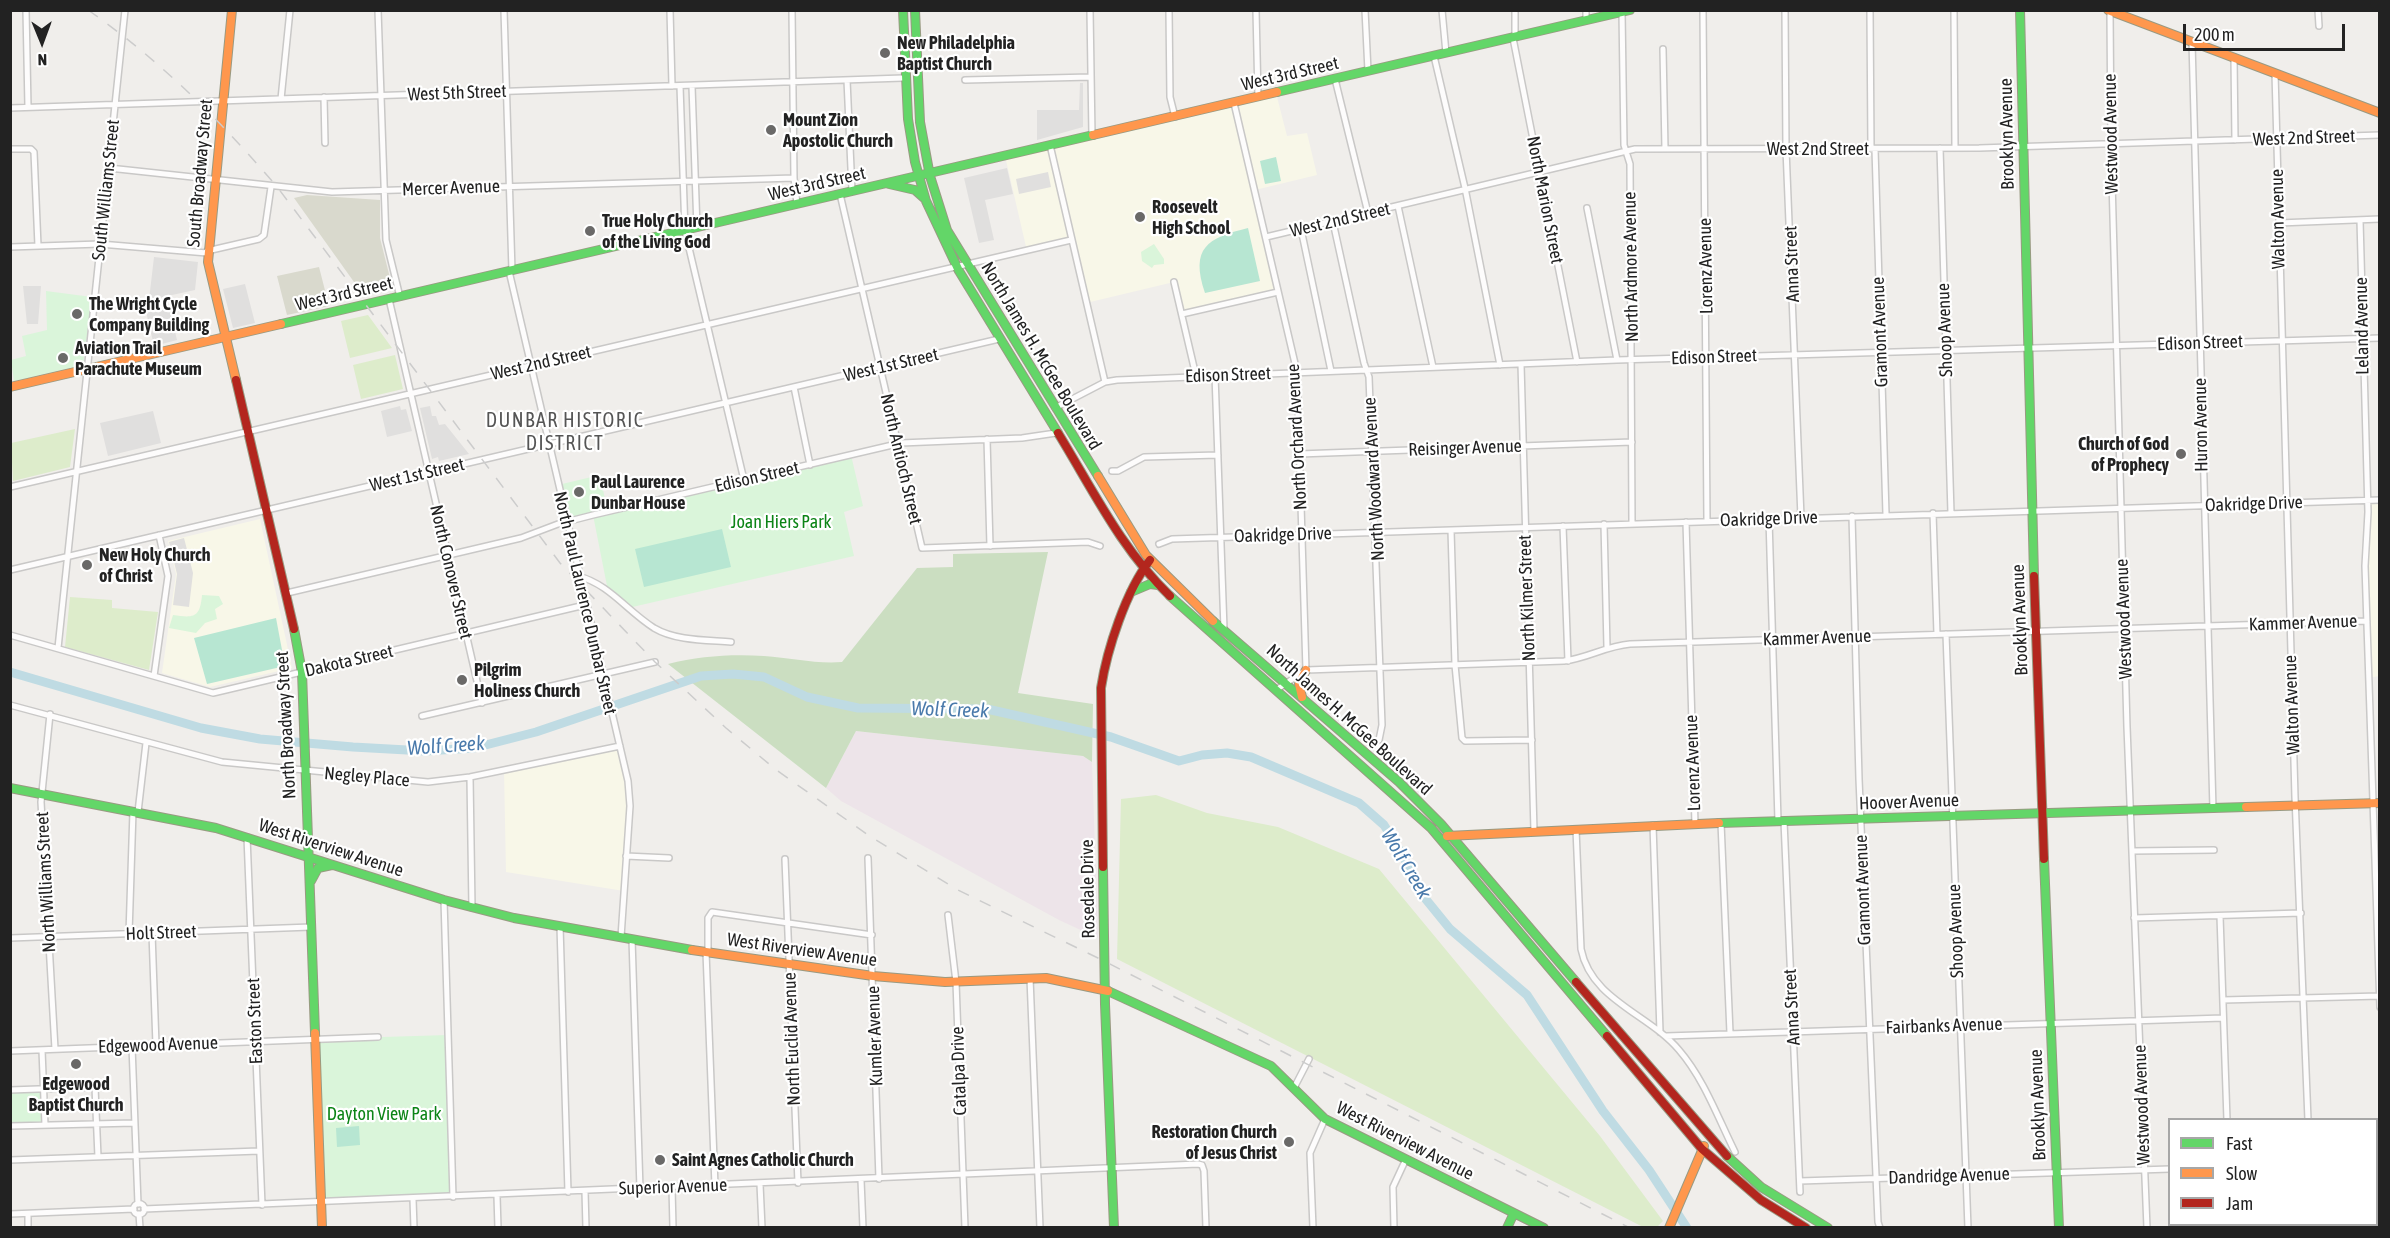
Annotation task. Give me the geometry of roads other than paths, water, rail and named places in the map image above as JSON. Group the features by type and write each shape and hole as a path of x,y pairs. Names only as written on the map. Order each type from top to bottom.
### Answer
{"street":[{"path":"26,10 28,107"},
{"name":"South Williams Street","path":"87,369 125,10"},
{"name":"South Broadway Street","path":"226,338 207,252 232,10"},
{"path":"281,99 290,10"},
{"path":"378,10 386,240 400,297"},
{"name":"North Paul Laurence Dunbar Street","path":"504,10 511,271 547,445 630,790 621,937"},
{"path":"670,10 672,86"},
{"path":"792,10 794,178 797,204"},
{"name":"North James H. McGee Boulevard","path":"903,10 903,78 918,177 925,200 956,266 1118,537 1158,585 1395,793 1442,841 1702,1149 1761,1200 1806,1227"},
{"name":"North James H. McGee Boulevard","path":"915,10 917,108 929,174 947,230 1124,522 1150,560 1185,596 1399,782 1450,834 1708,1138 1761,1187 1828,1227"},
{"path":"1090,10 1092,136"},
{"path":"1169,10 1170,97 1175,117"},
{"path":"1256,10 1258,97"},
{"path":"1365,10 1368,71"},
{"path":"1442,10 1446,53"},
{"name":"North Marion Street","path":"1515,10 1514,37 1577,362"},
{"path":"1586,10 1586,20"},
{"name":"Lorenz Avenue","path":"1703,10 1707,521"},
{"name":"Anna Street","path":"1785,10 1786,149 1801,518"},
{"name":"Gramont Avenue","path":"1870,10 1886,514"},
{"path":"1954,10 1955,148"},
{"name":"Brooklyn Avenue","path":"2020,10 2027,348 2041,813 2058,1227"},
{"path":"2318,10 2319,26"},
{"name":"West 3rd Street","path":"10,387 1626,11"},
{"name":"North Ardmore Avenue","path":"1626,11 1624,145 1630,165 1632,523"},
{"path":"2109,11 2379,113"},
{"name":"Westwood Avenue","path":"2109,11 2120,508 2147,1227"},
{"name":"Huron Avenue","path":"2192,42 2213,808"},
{"path":"1663,49 1665,149"},
{"path":"1434,56 1465,191 1500,365"},
{"path":"2234,57 2235,140"},
{"name":"Walton Avenue","path":"2275,73 2286,503 2308,1118"},
{"path":"964,81 1091,77"},
{"name":"West 5th Street","path":"10,108 903,78"},
{"path":"1335,79 1368,213"},
{"path":"847,80 852,191"},
{"path":"680,86 685,231 744,480"},
{"path":"692,86 697,228"},
{"path":"324,97 325,143"},
{"name":"North Orchard Avenue","path":"1234,103 1297,372 1306,670"},
{"name":"West 2nd Street","path":"1266,237 1635,149 1955,148 2379,135"},
{"path":"1050,145 1105,382"},
{"name":"Shoop Avenue","path":"1940,148 1951,513"},
{"path":"10,149 31,149 34,152 38,246"},
{"name":"Mercer Avenue","path":"109,168 332,192 794,178"},
{"path":"887,183 915,190 925,200"},
{"path":"10,247 100,244 207,252 259,239 264,235 271,187"},
{"name":"North Antioch Street","path":"840,194 922,548 990,546"},
{"path":"1398,206 1433,368"},
{"path":"1587,208 1617,360"},
{"path":"2279,223 2379,219"},
{"name":"Leland Avenue","path":"2360,220 2367,500 2367,621 2376,804 2379,1007"},
{"name":"North Woodward Avenue","path":"1333,222 1369,377 1382,725 1379,740"},
{"path":"1300,229 1331,371"},
{"name":"West 2nd Street","path":"10,487 1071,240"},
{"path":"1174,282 1196,376"},
{"path":"1182,314 1278,292"},
{"name":"North Conover Street","path":"389,299 409,393 483,703"},
{"name":"North Broadway Street","path":"226,338 287,593 302,672 322,1227"},
{"name":"Edison Street","path":"1055,408 1105,382 1196,376 1707,357 2379,338"},
{"name":"West 1st Street","path":"10,570 999,339"},
{"name":"North Kilmer Street","path":"1521,364 1534,831"},
{"path":"57,648 87,369"},
{"path":"1215,375 1224,629"},
{"path":"794,387 810,465"},
{"name":"Edison Street","path":"287,593 521,538 566,522 898,443 1048,436 1056,433"},
{"path":"987,439 990,546 1088,542 1100,546"},
{"name":"Reisinger Avenue","path":"1299,453 1632,442"},
{"path":"1112,471 1118,471 1144,457 1218,455"},
{"name":"Oakridge Drive","path":"1159,544 1172,539 1886,514 2379,500"},
{"path":"1933,513 1937,634"},
{"name":"Gramont Avenue","path":"1852,516 1860,819 1880,1227"},
{"name":"Anna Street","path":"1769,519 1781,821 1800,1192"},
{"name":"Lorenz Avenue","path":"1686,522 1695,824"},
{"path":"1604,524 1607,647"},
{"path":"1563,526 1568,661"},
{"path":"1451,530 1455,665 1463,740 1532,740"},
{"path":"154,676 168,576 159,535"},
{"name":"Rosedale Drive","path":"1114,1227 1104,988 1101,706 1104,669 1136,578 1150,560"},
{"path":"578,576 602,586 661,632 679,637 731,642"},
{"path":"1130,593 1139,587 1158,585"},
{"name":"Dakota Street","path":"10,635 213,693 585,605"},
{"name":"Kammer Avenue","path":"1306,670 1568,661 1591,656 1607,647 1690,642 2367,621"},
{"name":"Shoop Avenue","path":"1946,634 1968,1227"},
{"path":"422,716 655,662"},
{"path":"1276,690 1306,670"},
{"path":"1303,698 1299,684 1306,670"},
{"name":"Negley Place","path":"10,705 222,762 304,768 428,782 470,777 620,746"},
{"name":"North Williams Street","path":"50,714 42,794 55,1049"},
{"path":"129,934 135,812 146,743"},
{"path":"470,777 472,908"},
{"name":"West Riverview Avenue","path":"10,788 216,828 339,864 472,908 560,926 707,952 873,976 956,982 1046,978 1104,988 1271,1066 1295,1086 1325,1119 1544,1227"},
{"name":"Hoover Avenue","path":"1450,834 1653,825 2376,804"},
{"path":"1721,823 1730,1033"},
{"path":"1653,825 1660,1032"},
{"path":"1576,829 1581,949 1586,966 1602,988 1666,1036 1680,1051 1694,1072 1735,1152"},
{"path":"1467,854 1467,840 1476,833"},
{"path":"1442,841 1450,834"},
{"name":"Easton Street","path":"247,837 262,1205"},
{"path":"2132,851 2214,850"},
{"path":"626,856 669,858"},
{"name":"Kumler Avenue","path":"868,858 879,1179"},
{"name":"North Euclid Avenue","path":"785,859 798,1182"},
{"path":"309,885 318,868 339,864"},
{"path":"444,900 453,1197"},
{"path":"715,1186 707,952 708,918 712,912 872,935"},
{"path":"2134,918 2301,913"},
{"name":"Catalpa Drive","path":"948,915 956,982 965,1227"},
{"path":"2220,915 2227,1118"},
{"path":"560,926 568,1192"},
{"name":"Holt Street","path":"10,938 311,927"},
{"path":"152,933 156,1045"},
{"path":"632,939 640,1189"},
{"path":"1030,978 1040,1227"},
{"path":"2223,1000 2379,996"},
{"name":"Fairbanks Avenue","path":"1666,1036 2223,1018"},
{"name":"Edgewood Avenue","path":"10,1051 378,1037"},
{"path":"132,1046 138,1204 134,1209"},
{"path":"42,1050 45,1125"},
{"path":"1295,1086 1309,1059"},
{"path":"10,1090 95,1087 98,1157"},
{"path":"1313,1227 1310,1153 1325,1119"},
{"path":"10,1126 134,1123"},
{"path":"1670,1227 1708,1138"},
{"path":"10,1160 259,1151"},
{"path":"1394,1227 1393,1190 1406,1159"},
{"name":"Superior Avenue","path":"144,1209 1202,1166 1206,1227"},
{"name":"Dandridge Avenue","path":"1800,1181 2168,1169"},
{"path":"861,1180 863,1227"},
{"path":"760,1184 762,1227"},
{"path":"672,1187 674,1227"},
{"path":"585,1191 586,1227"},
{"path":"497,1196 498,1227"},
{"path":"413,1199 414,1227"},
{"path":"138,1204 144,1209 139,1214"},
{"path":"10,1214 134,1209 139,1214 140,1227"},
{"path":"1507,1227 1515,1213"},
{"path":"28,1214 28,1227"}],"waterway":[{"name":"Wolf Creek","path":"10,672 201,728 260,739 353,747 425,751 474,748 536,732 701,676 733,674 764,677 807,697 858,708 987,709 1111,737 1179,761 1202,755 1227,753 1251,757 1359,803 1384,825 1424,897 1450,929 1527,995 1603,1111 1649,1170 1687,1228"}],"railway":[{"path":"88,10 165,71 256,163 278,188 560,563 655,662 726,728 775,769 868,835 956,889 1104,961 1630,1228"}],"place":[{"name":"New Philadelphia Baptist Church","path":"885,53"},
{"name":"Mount Zion Apostolic Church","path":"771,130"},
{"name":"Roosevelt High School","path":"1140,217"},
{"name":"True Holy Church of the Living God","path":"590,231"},
{"name":"The Wright Cycle Company Building","path":"77,314"},
{"name":"Aviation Trail Parachute Museum","path":"63,358"},
{"name":"Church of God of Prophecy","path":"2181,454"},
{"name":"Paul Laurence Dunbar House","path":"579,492"},
{"name":"New Holy Church of Christ","path":"87,565"},
{"name":"Pilgrim Holiness Church","path":"462,680"},
{"name":"Edgewood Baptist Church","path":"76,1064"},
{"name":"Restoration Church of Jesus Christ","path":"1289,1142"},
{"name":"Saint Agnes Catholic Church","path":"660,1160"}],"district":[{"name":"DUNBAR HISTORIC DISTRICT","path":"565,432"}],"park label":[{"name":"Joan Hiers Park","path":"781,522"},
{"name":"Dayton View Park","path":"384,1114"}]}
